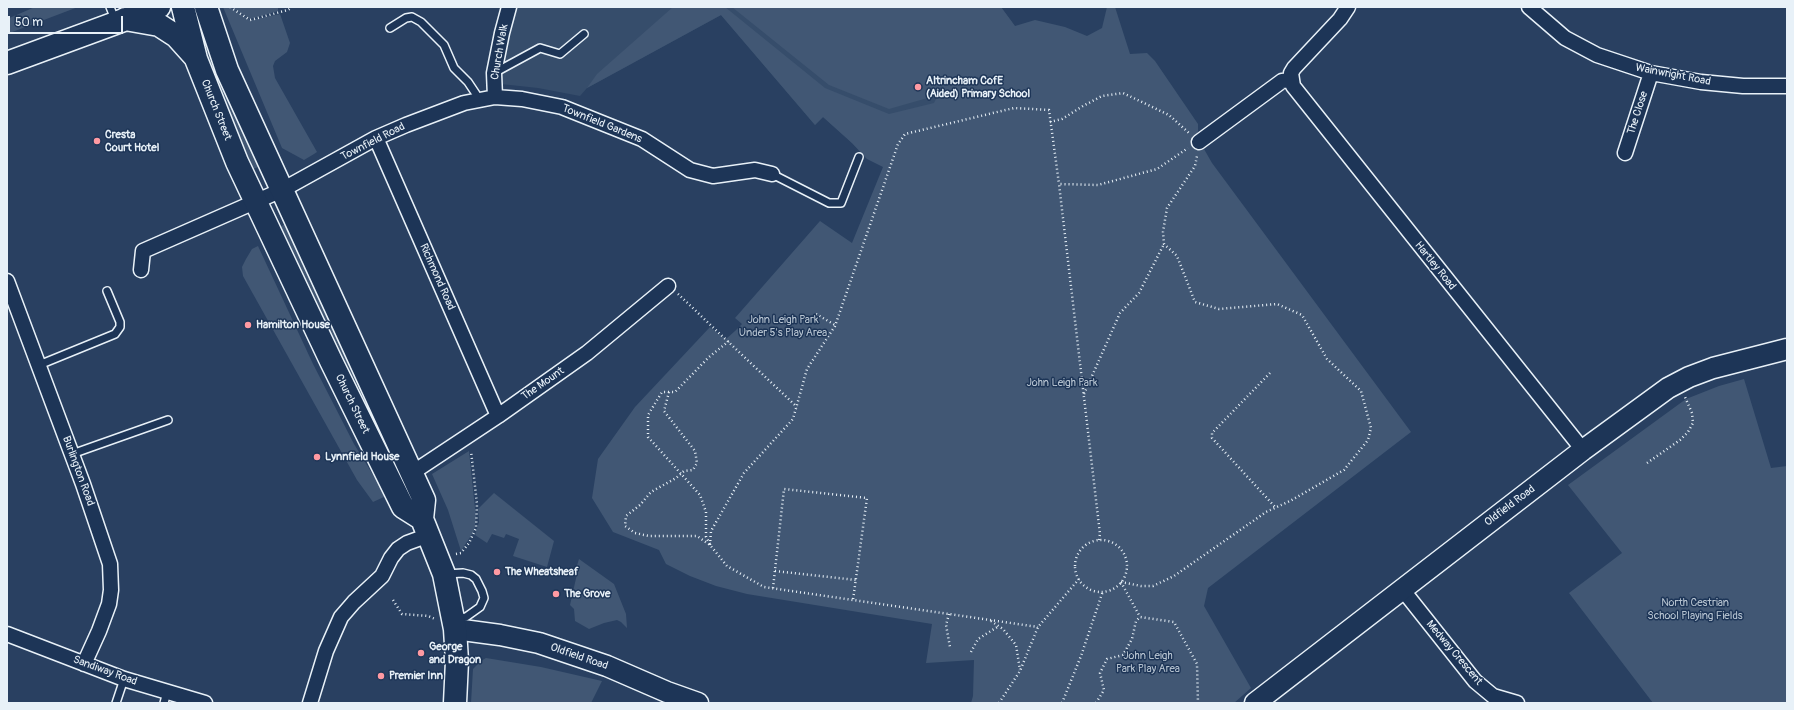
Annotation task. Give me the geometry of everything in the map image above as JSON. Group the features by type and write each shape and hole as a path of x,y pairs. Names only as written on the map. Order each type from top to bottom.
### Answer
{"highway":[{"path":"7,63 121,14 159,7"},
{"name":"Church Street","path":"183,7 196,59 231,148 331,361 403,507 426,527"},
{"path":"206,7 227,70 424,500 426,527 441,566 454,625 457,661 455,703"},
{"path":"121,14 159,25 176,36 196,59"}],"street":[{"name":"Church Walk","path":"495,97 494,73 502,32 509,7"},
{"path":"1199,142 1282,81 1291,80 1291,73 1294,68 1348,7"},
{"name":"Wainwright Road","path":"1529,7 1536,15 1565,38 1597,55 1651,73 1701,82 1743,86 1787,86"},
{"name":"The Close","path":"1625,153 1651,73"},
{"name":"Hartley Road","path":"1291,80 1299,95 1583,450"},
{"name":"Townfield Road","path":"142,270 143,251 282,190 376,138 449,108 495,97"},
{"name":"Townfield Gardens","path":"495,97 522,99 562,108 642,139 690,170 713,176 755,170 772,174"},
{"name":"Richmond Road","path":"376,138 498,416"},
{"name":"Burlington Road","path":"7,280 72,454 108,556 112,582 110,598 107,611 84,664"},
{"name":"The Mount","path":"412,473 498,416 587,353 668,286"},
{"name":"Oldfield Road","path":"1255,703 1583,450 1678,382 1713,368 1787,349"},
{"path":"310,703 326,651 341,617 354,602 378,581 398,549 426,527"},
{"name":"Medway Crescent","path":"1402,589 1491,699 1517,703"},
{"name":"Oldfield Road","path":"454,625 539,643 607,666 667,692 698,703"},
{"name":"Sandiway Road","path":"7,634 124,678 165,698 205,703"}],"lane":[{"path":"390,28 406,18 412,17 421,22 444,45 454,68 468,82 480,100"},
{"path":"494,73 540,48 560,54 584,34"},
{"path":"772,174 829,204 841,203 859,157"},
{"path":"39,365 115,334 120,327 120,322 107,291"},
{"path":"72,454 168,420"},
{"path":"441,566 471,575 476,579 484,598 480,607 454,625"},
{"path":"116,703 124,678"}],"path":[{"path":"230,7 250,20 288,10 292,7"},
{"path":"1050,122 1062,119 1102,96 1123,93 1169,115 1199,142"},
{"path":"710,545 711,531 744,473 793,419 807,369 835,325 898,144 905,134 1014,108 1048,110 1059,184 1100,534 1099,540"},
{"path":"1059,184 1098,185 1157,169 1199,142"},
{"path":"1083,396 1120,313 1139,293 1164,244 1164,222 1167,208 1195,166 1199,142"},
{"path":"1121,582 1141,586 1153,586 1174,576 1266,512 1290,502 1344,470 1368,440 1371,428 1361,391 1326,359 1302,316 1277,304 1219,309 1195,302 1177,256 1164,244"},
{"path":"668,286 729,341 797,407"},
{"path":"816,314 835,325"},
{"path":"729,341 710,357 675,392 662,392 648,416 648,436 700,495 706,512 706,537 710,545 727,566 764,587 1038,628"},
{"path":"1270,373 1212,433 1212,438 1276,508"},
{"path":"1647,463 1680,440 1688,432 1693,423 1692,413 1678,382"},
{"path":"669,392 664,411 695,451 697,464 693,470 684,471 670,482 651,492 640,505 626,516 625,526 634,533 649,536 698,536 710,545"},
{"path":"441,566 461,553 469,543 476,528 477,504 472,456 466,437"},
{"path":"773,588 784,488 867,498 853,600"},
{"path":"1099,540 1115,544 1126,557 1127,566 1125,574 1121,582 1110,590 1103,591 1089,588 1079,579 1076,567 1078,554 1083,547 1090,542 1099,540"},
{"path":"775,571 856,580"},
{"path":"999,703 1020,671 1038,628 1079,579"},
{"path":"1121,582 1140,617"},
{"path":"1062,703 1081,656 1103,591"},
{"path":"393,600 402,614 454,625"},
{"path":"949,614 946,626 950,647"},
{"path":"1096,703 1104,690 1100,673 1107,659 1124,654 1132,639 1136,621 1140,617"},
{"path":"1140,617 1174,622 1196,664 1198,703"},
{"path":"990,620 999,626 1016,645 1020,671"},
{"path":"971,652 978,639 999,626"}],"shaded area":[{"name":"Altrincham CofE (Aided) Primary School","path":"512,7 1001,7 1047,71 867,159 852,143 823,117 815,125 721,15 587,88 580,96 538,88 501,84 498,64"}],"green space":[{"path":"35,7 78,7 7,34 7,19"},
{"path":"223,7 230,7 250,20 280,14 290,43 287,52 275,61 273,66 275,78 317,152 304,160 282,148"},
{"path":"231,7 278,7 278,11 250,19"},
{"name":"John Leigh Park","path":"673,7 725,7 825,88 889,114 934,103 943,85 931,97 889,109 829,85 732,7 1001,7 1015,26 1035,20 1065,27 1087,36 1102,28 1107,7 1115,7 1130,54 1147,53 1155,61 1198,124 1198,131 1196,135 1212,163 1411,432 1208,588 1204,606 1251,688 1234,703 971,703 973,696 974,660 926,663 932,624 747,594 716,586 690,576 666,564 659,550 613,532 592,498 598,459 635,407 710,327 726,339 742,324 735,318 820,221 852,243 883,167 867,159 852,143 823,117 815,125 721,15 587,88 597,74"},
{"path":"204,36 261,166 253,169 217,85 200,37"},
{"path":"287,223 413,496 407,499 278,228"},
{"path":"258,246 313,364 354,444 386,496 373,502 357,480 243,276 242,267 246,259 252,249"},
{"name":"North Cestrian School Playing Fields","path":"1744,379 1771,468 1787,466 1787,703 1653,703 1569,593 1622,553 1568,485 1686,399 1719,386"},
{"path":"469,451 476,518 474,531 461,551 448,510 432,474"},
{"path":"494,493 554,541 547,567 513,556 519,539 506,534 504,538 492,534 487,543 475,535 479,522 478,509"},
{"path":"579,559 614,584 626,614 627,628 617,620 589,629 575,621 574,609 570,605 577,574 575,572"},
{"path":"486,658 541,667 602,681 591,703 471,703 473,669"}],"place":[{"name":"Altrincham CofE (Aided) Primary School","path":"918,87"},
{"name":"Cresta Court Hotel","path":"97,141"},
{"name":"Hamilton House","path":"248,325"},
{"name":"Lynnfield House","path":"317,457"},
{"name":"The Wheatsheaf","path":"497,572"},
{"name":"The Grove","path":"556,594"},
{"name":"George and Dragon","path":"421,653"},
{"name":"Premier Inn","path":"381,676"}],"park label":[{"name":"John Leigh Park Under 5's Play Area","path":"783,326"},
{"name":"John Leigh Park Play Area","path":"1148,662"}]}
